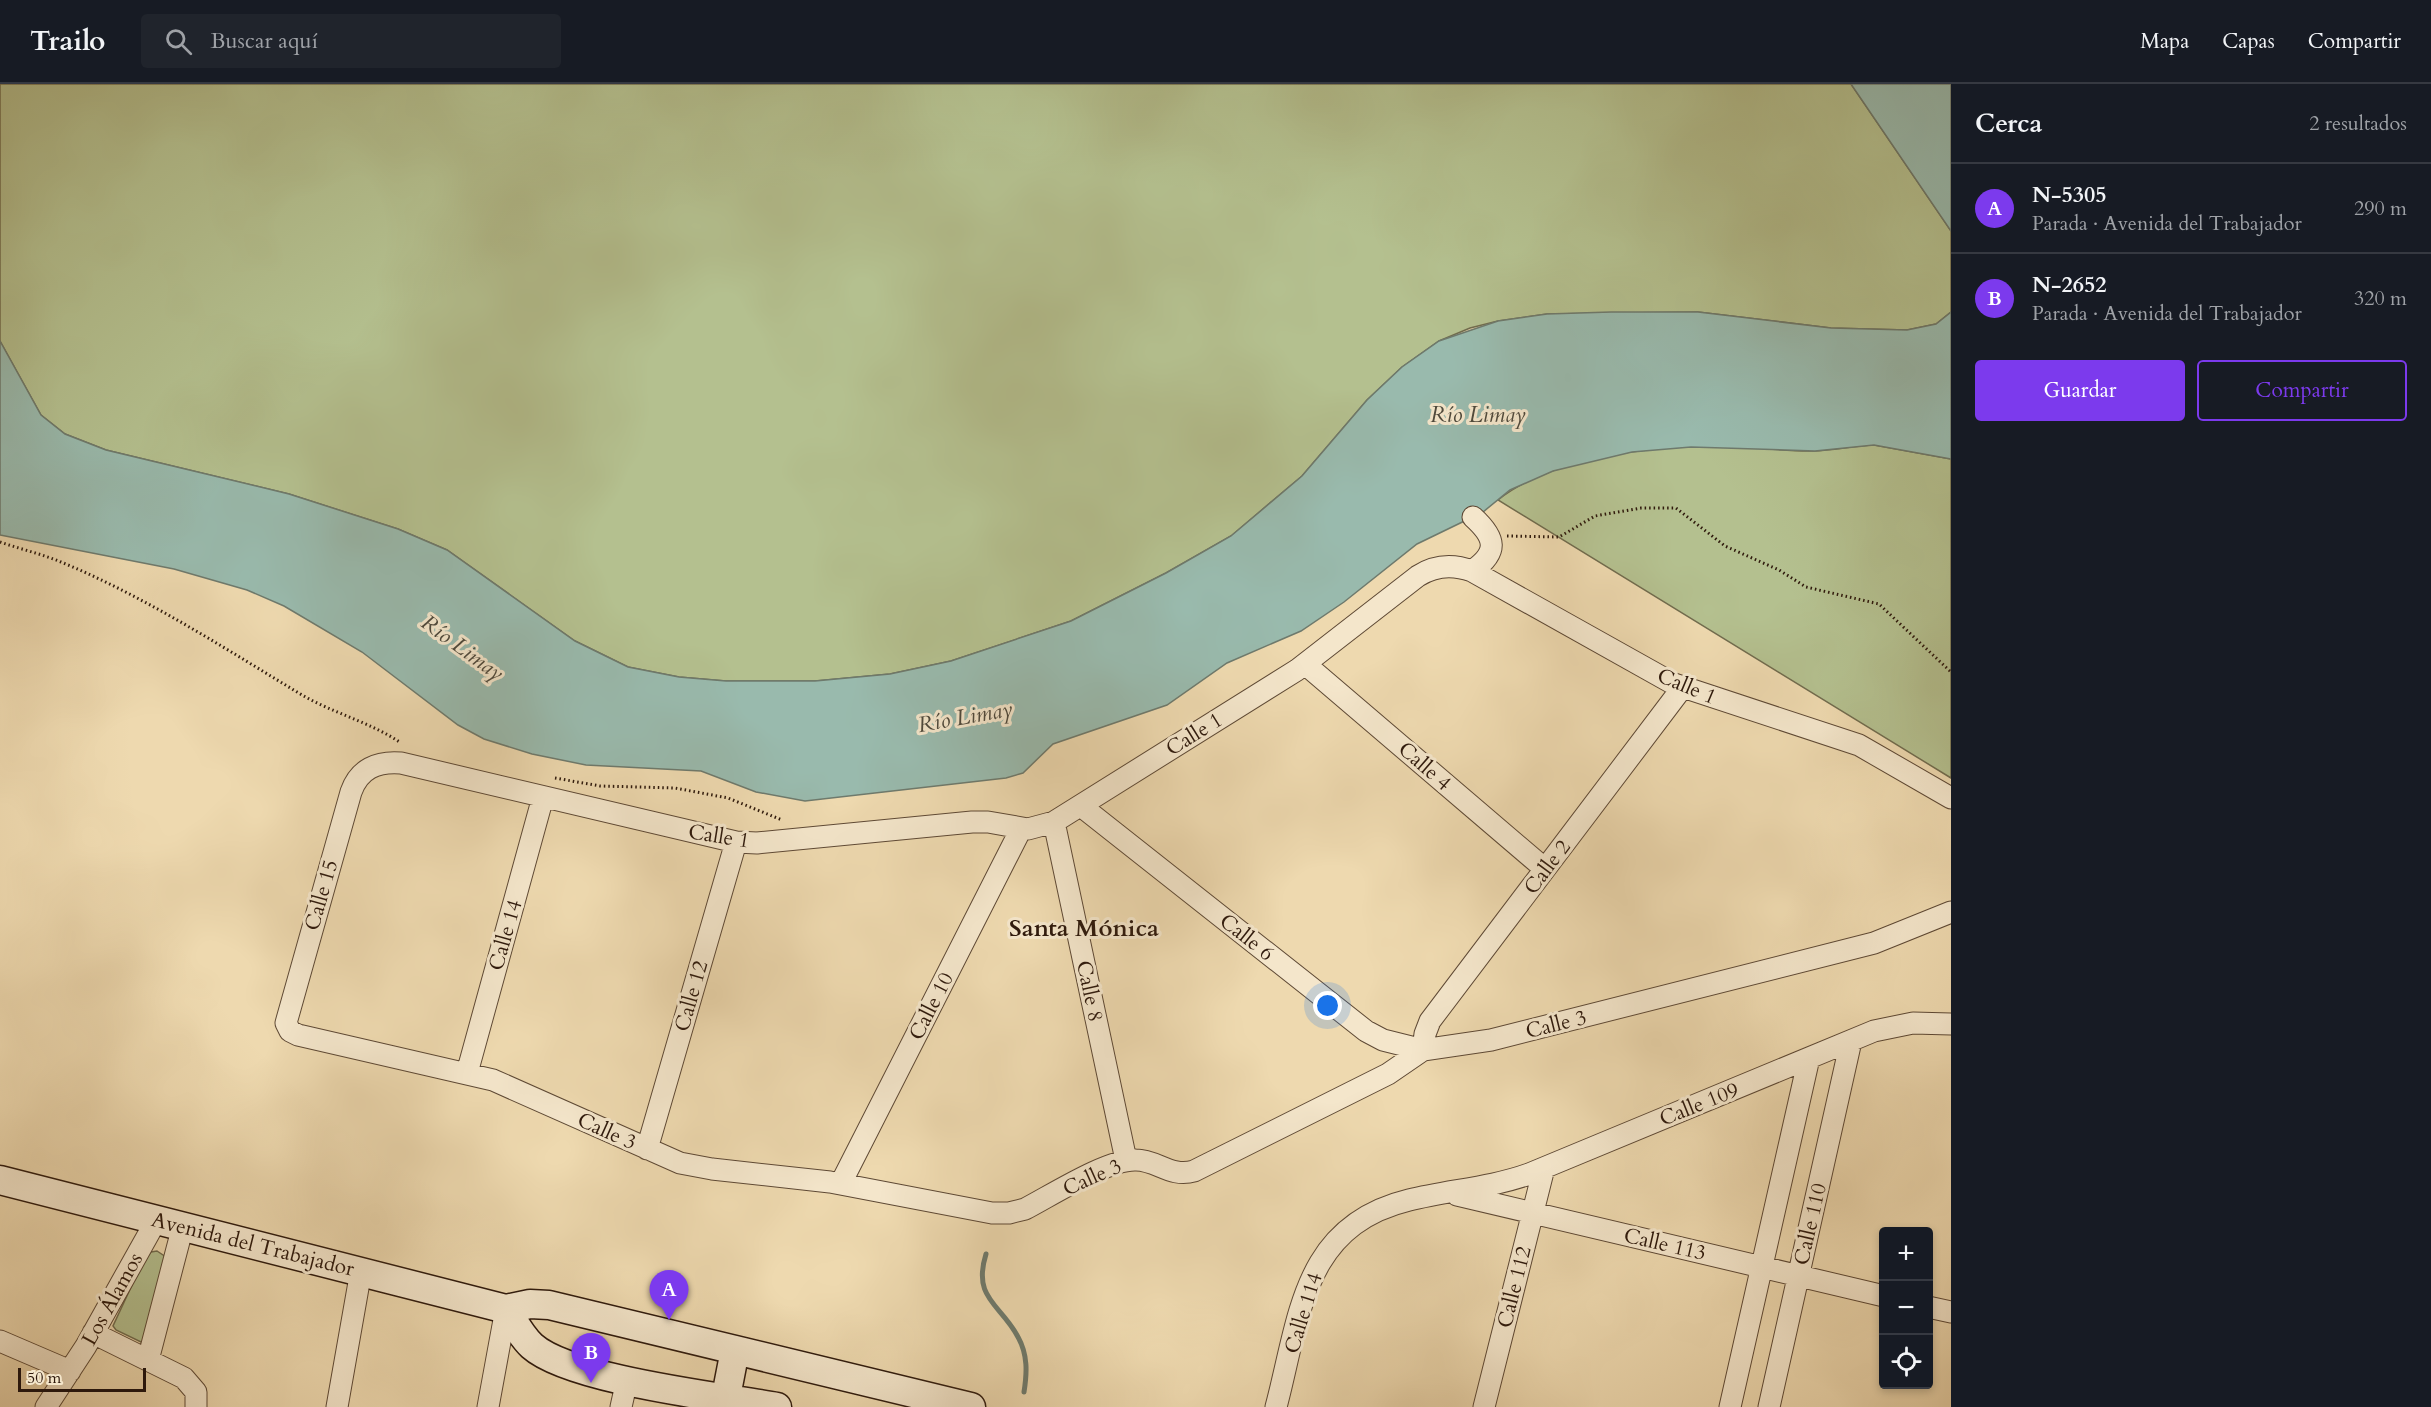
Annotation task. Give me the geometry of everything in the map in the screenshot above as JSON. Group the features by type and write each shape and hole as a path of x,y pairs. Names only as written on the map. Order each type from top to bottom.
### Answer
{"street":[{"path":"1472,571 1490,554 1490,536 1473,518"},
{"name":"Calle 1","path":"368,768 384,763 401,763 736,842 757,843 972,822 1035,829 1054,822 1081,806 1305,664 1425,572 1448,566 1472,571 1682,688 1859,745 1951,798"},
{"name":"Calle 4","path":"1305,664 1545,869"},
{"name":"Calle 2","path":"1423,1050 1425,1034 1431,1021 1682,688"},
{"name":"Calle 15","path":"287,1027 287,1014 351,792 357,778 368,768"},
{"name":"Calle 14","path":"467,1073 543,798"},
{"name":"Calle 6","path":"1081,806 1366,1031 1389,1042 1423,1050"},
{"name":"Calle 8","path":"1054,822 1126,1160"},
{"name":"Calle 10","path":"841,1183 1021,829"},
{"name":"Calle 12","path":"647,1149 736,842"},
{"name":"Calle 3","path":"287,1027 298,1035 467,1073 506,1086 670,1160 701,1168 841,1183 992,1213 1009,1213 1025,1209 1126,1160 1147,1161 1176,1173 1194,1171 1388,1074 1423,1050 1491,1040 1864,946 1951,912"},
{"name":"Calle 109","path":"1447,1192 1514,1179 1544,1168 1851,1041 1900,1025 1951,1024"},
{"name":"Calle 110","path":"1769,1407 1851,1041"},
{"name":"Calle 110","path":"1731,1407 1809,1058"},
{"name":"Calle 112","path":"1484,1407 1544,1168"},
{"name":"Avenida del Trabajador","path":"0,1180 506,1309 530,1304 549,1305 735,1350 913,1400 971,1407"},
{"name":"Calle 113","path":"1447,1192 1879,1295"},
{"name":"Calle 114","path":"1276,1407 1309,1283 1330,1245 1351,1226 1376,1211 1406,1201 1447,1192"},
{"name":"Los Álamos","path":"46,1407 93,1333 170,1223"},
{"name":"Los Álamos","path":"148,1360 170,1223"},
{"path":"337,1407 361,1271"},
{"path":"1933,1307 1951,1312"},
{"path":"506,1309 522,1335 547,1356 578,1369 725,1402 777,1407"},
{"path":"488,1407 506,1309"},
{"path":"93,1333 184,1378 196,1400"},
{"path":"0,1341 70,1371"},
{"path":"725,1402 735,1350"},
{"path":"621,1407 627,1380"}],"path":[{"path":"1490,536 1559,537 1595,516 1641,508 1676,508 1725,546 1779,570 1806,587 1879,604 1951,672"},
{"path":"0,542 61,562 157,609 305,696 334,708 405,746"},
{"path":"553,778 600,786 675,788 728,798 784,821"}],"green space":[{"path":"0,84 1851,84 1951,231 1951,312 1936,324 1907,330 1831,328 1698,312 1547,314 1498,321 1470,328 1439,341 1402,367 1367,400 1302,476 1231,536 1166,573 1071,621 951,661 890,674 815,681 726,681 679,677 628,667 575,641 447,550 398,529 289,494 106,450 65,434 41,415 0,341"},
{"path":"1874,445 1951,459 1951,778 1498,500 1520,485 1546,473 1605,456 1636,451 1722,446 1814,451"},
{"path":"157,1251 166,1257 145,1342 141,1342 116,1330 113,1326 145,1257"}],"water":[{"path":"1851,84 1951,84 1951,231"},
{"name":"Río Limay","path":"1698,312 1831,328 1907,330 1936,324 1951,312 1951,459 1874,445 1815,451 1691,447 1632,452 1553,471 1510,490 1483,512 1417,544 1344,602 1301,631 1227,663 1167,705 1053,744 1023,773 1006,778 805,801 756,792 701,771 586,765 532,754 484,739 458,725 362,652 284,606 247,590 174,569 0,535 0,341 41,415 65,434 106,450 289,494 398,529 447,550 575,641 628,667 679,677 726,681 815,681 890,674 951,661 1071,621 1166,573 1231,536 1302,476 1367,400 1402,367 1439,341 1498,321 1547,314"}],"waterway":[{"path":"986,1254 983,1269 985,1291 1011,1326 1024,1351 1026,1371 1024,1392"}],"place":[{"name":"N-5305","path":"669,1320"},
{"name":"N-2652","path":"591,1383"}],"district":[{"name":"Santa Mónica","path":"1084,928"}]}
